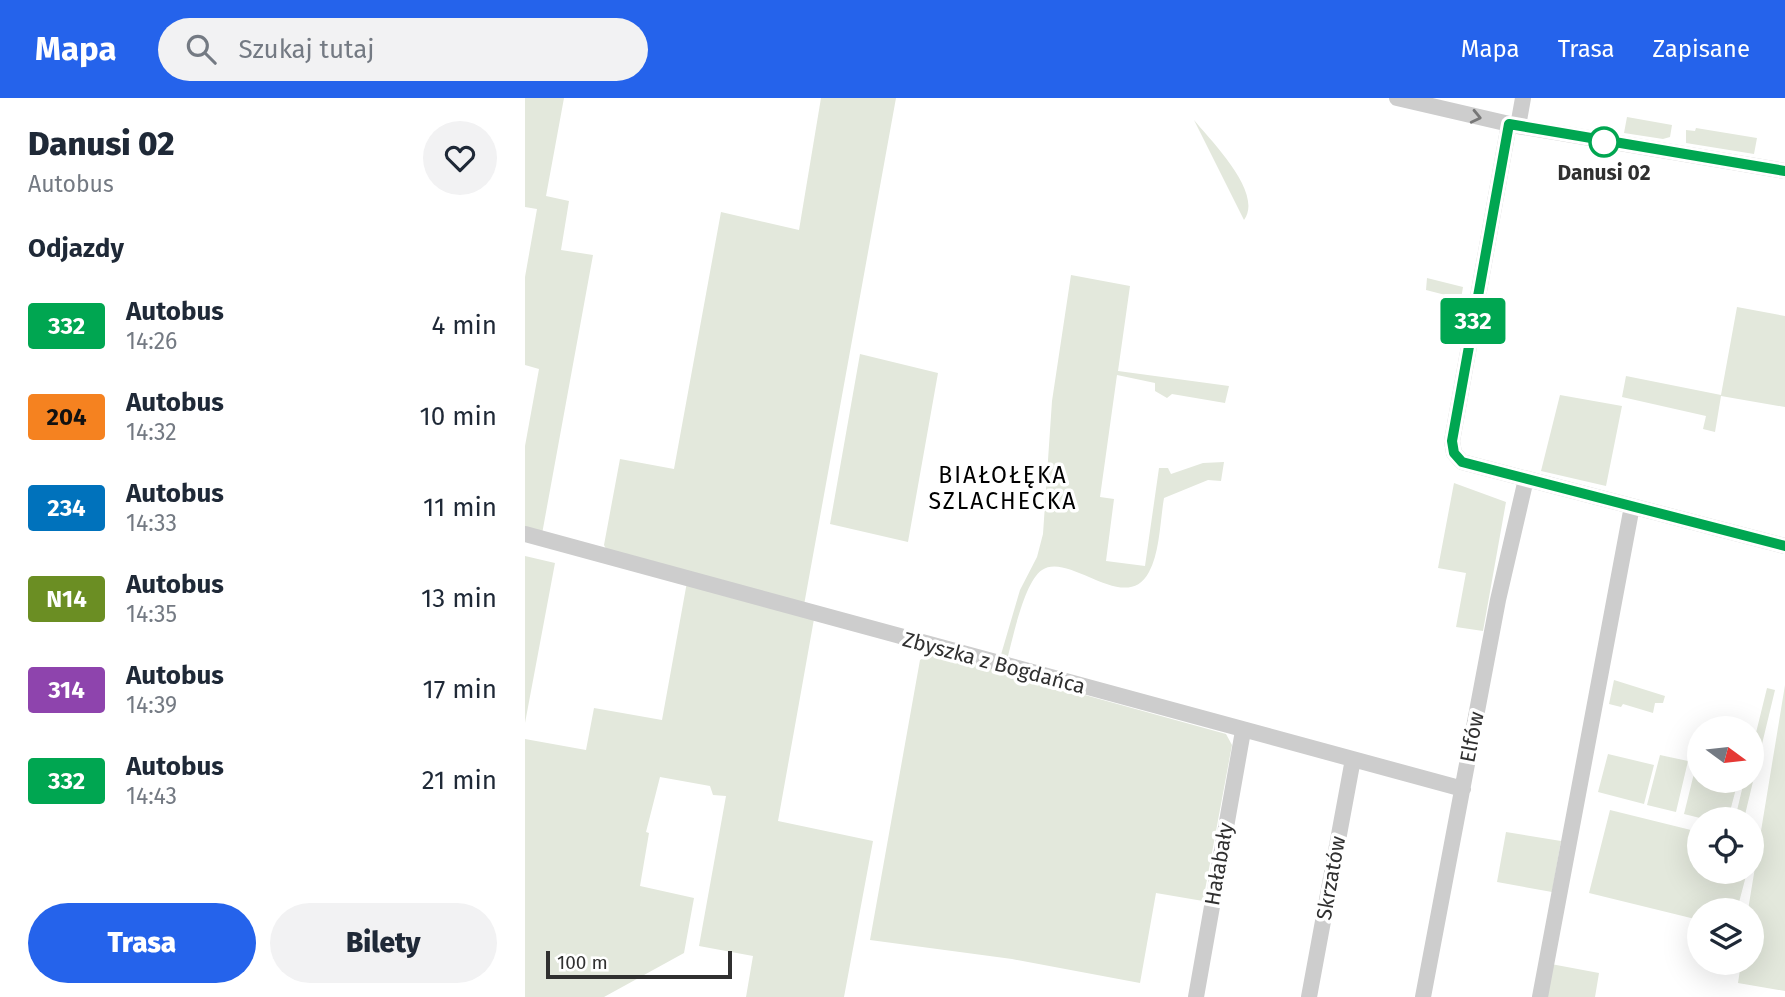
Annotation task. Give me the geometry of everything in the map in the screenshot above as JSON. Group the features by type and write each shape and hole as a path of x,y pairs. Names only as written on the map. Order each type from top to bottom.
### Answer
{"street":[{"path":"1397,98 1513,125 1785,171"},
{"path":"1523,98 1513,125 1452,441 1454,453 1462,462 1785,546"},
{"name":"Elfów","path":"1423,997 1498,600 1526,479"},
{"path":"1540,997 1632,506"},
{"name":"Zbyszka z Bogdańca","path":"525,534 1243,732 1463,789"},
{"name":"Hałabały","path":"1196,997 1243,732"},
{"name":"Skrzatów","path":"1309,997 1353,760"}],"shaded area":[{"path":"525,98 564,98 546,196 569,201 561,250 593,255 542,534 525,529 525,446 539,369 525,365 525,277 537,209 525,207"},
{"path":"821,98 896,98 804,605 606,549 604,545 620,459 674,469 721,212 799,230"},
{"path":"1627,117 1672,125 1670,137 1663,139 1624,133"},
{"path":"1194,120 1223,154 1241,182 1247,196 1248,209 1244,220"},
{"path":"1696,128 1757,138 1754,154 1686,143 1686,130 1695,131"},
{"path":"1071,275 1130,286 1118,371 1229,386 1225,403 1172,394 1167,398 1155,391 1155,383 1117,375 1100,497 1114,499 1106,561 1145,566 1159,468 1168,468 1171,474 1203,463 1224,462 1221,481 1208,480 1164,498 1153,564 1139,584 1126,588 1112,586 1067,568 1053,566 1042,570 1025,598 1007,660 1000,658 1020,590 1037,557 1043,534 1052,401"},
{"path":"1427,278 1463,287 1461,299 1426,290"},
{"path":"1737,307 1785,316 1785,407 1721,396 1715,432 1703,429 1706,416 1622,397 1626,376 1721,395"},
{"path":"860,354 938,373 908,542 830,524"},
{"path":"1560,395 1622,406 1606,486 1541,471"},
{"path":"1454,483 1506,502 1483,631 1456,627 1466,573 1438,568"},
{"path":"525,556 555,563 525,723"},
{"path":"687,582 814,619 778,821 873,841 844,997 746,997 753,956 699,946 726,796 713,795 710,786 660,777 646,832 649,833 640,886 694,898 684,953 604,997 525,997 525,739 586,750 594,708 662,720"},
{"path":"933,653 1226,734 1232,745 1203,901 1156,893 1140,983 1012,959 870,940 920,660"},
{"path":"1614,680 1665,696 1663,703 1655,703 1653,713 1623,704 1621,707 1609,704"},
{"path":"1785,685 1785,991 1738,983 1739,975 1764,975 1764,898 1750,898 1752,884 1764,884 1764,813"},
{"path":"1767,688 1775,690 1764,736 1764,716 1760,716"},
{"path":"1608,754 1654,765 1644,804 1598,792"},
{"path":"1660,755 1687,761 1676,812 1647,805"},
{"path":"1689,793 1735,793 1731,807 1687,807 1687,815 1684,814"},
{"path":"1741,793 1750,793 1747,807 1738,807"},
{"path":"1610,810 1687,829 1687,884 1744,884 1740,898 1687,898 1687,917 1589,893"},
{"path":"1506,832 1561,841 1552,892 1497,882"},
{"path":"1551,964 1599,973 1595,997 1545,997"}],"bus line":[{"name":"332","path":"1785,171 1509,124 1452,441 1454,453 1462,462 1785,546"}],"place":[{"name":"Danusi 02","path":"1604,142"}],"district":[{"name":"BIAŁOŁĘKA SZLACHECKA","path":"1003,488"}]}
